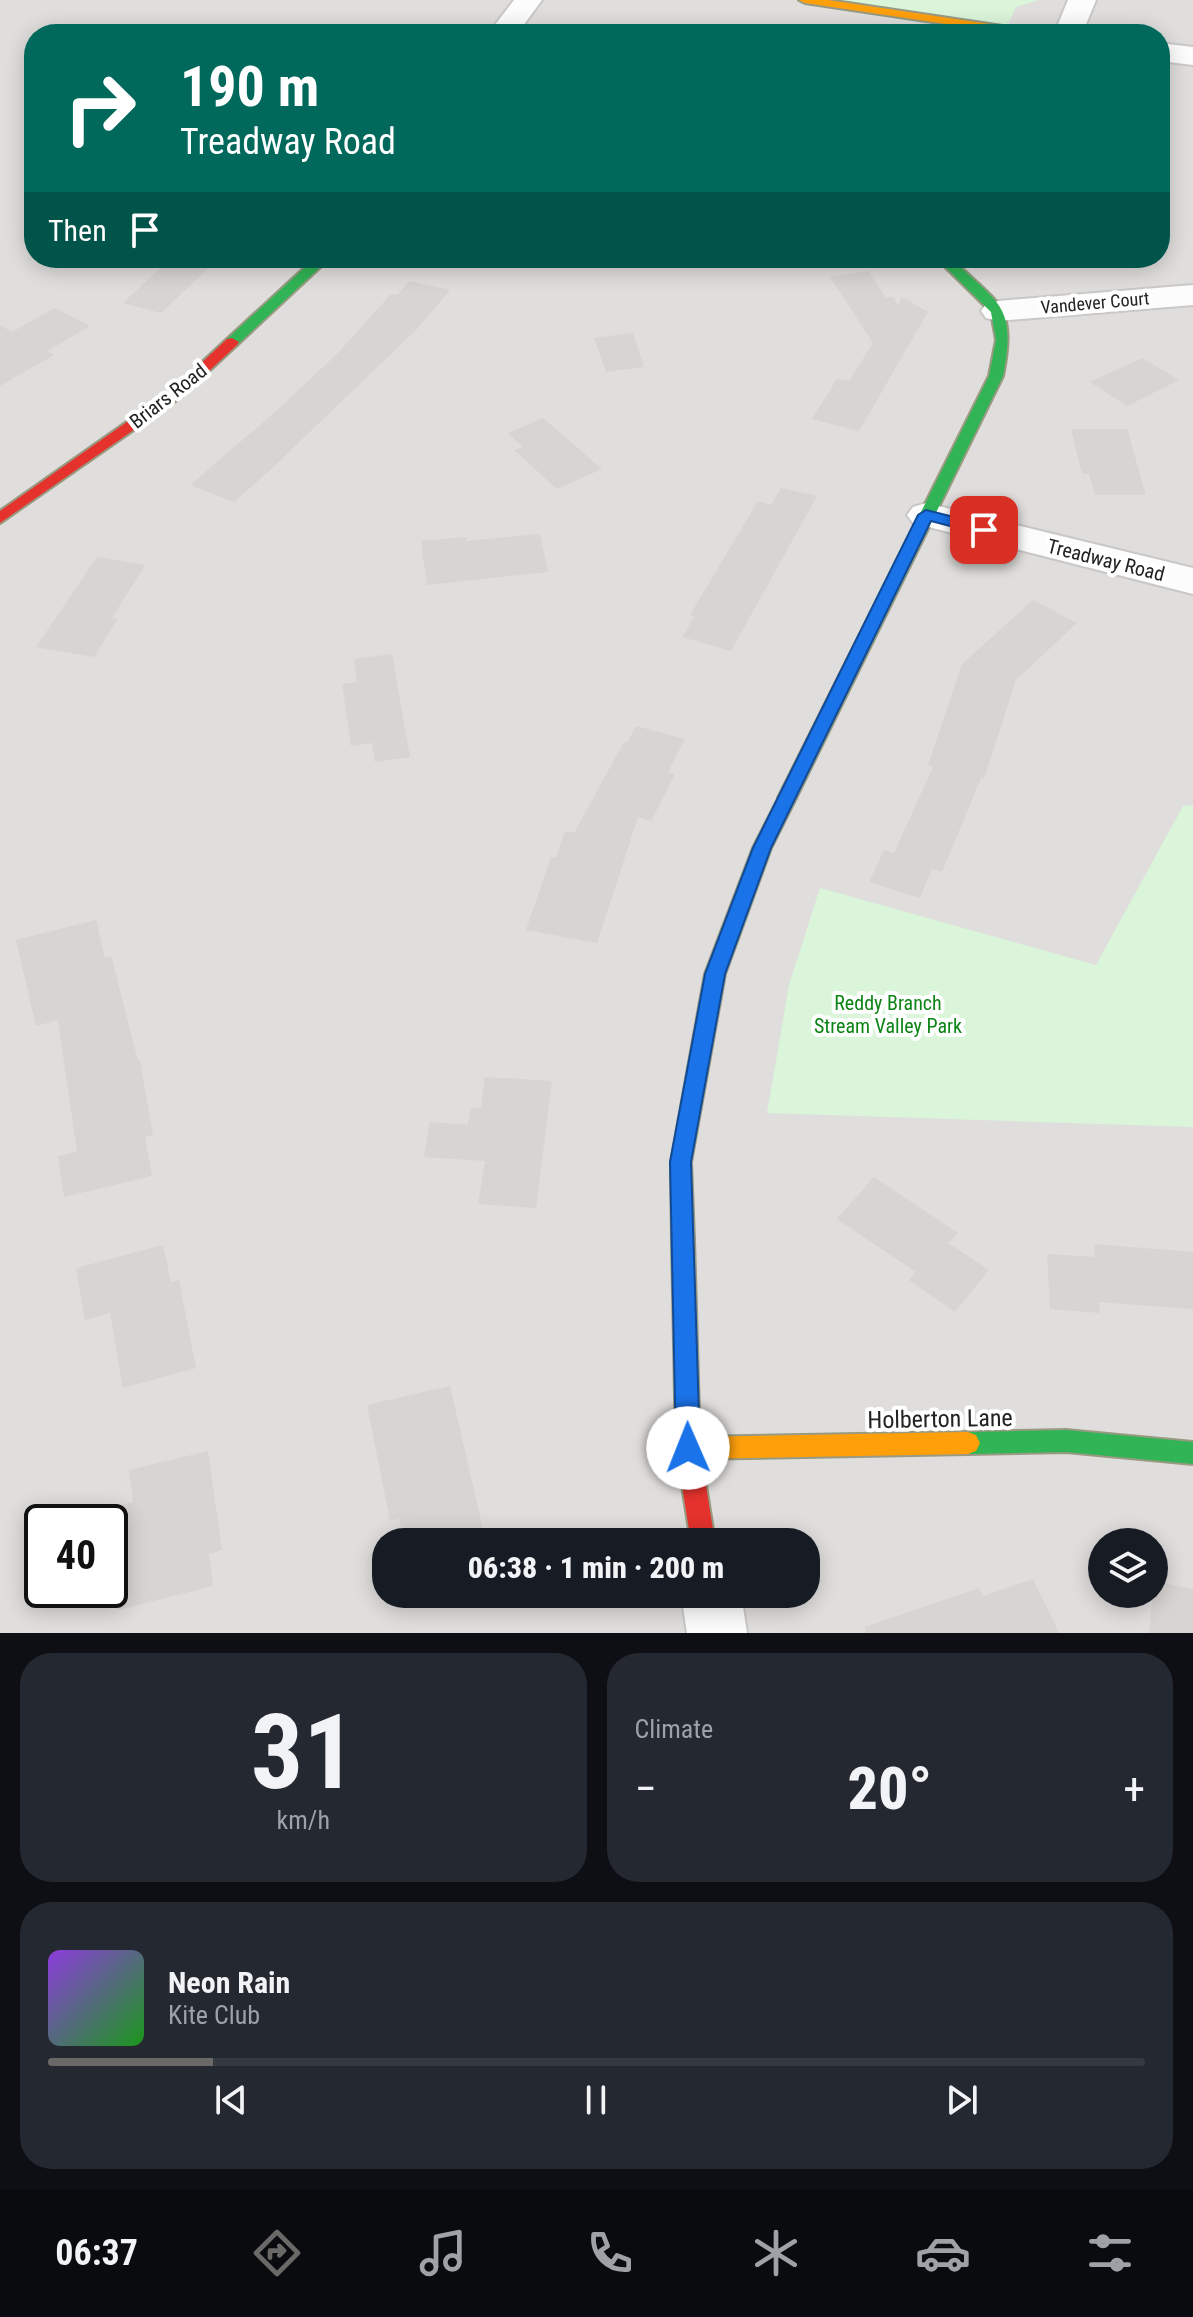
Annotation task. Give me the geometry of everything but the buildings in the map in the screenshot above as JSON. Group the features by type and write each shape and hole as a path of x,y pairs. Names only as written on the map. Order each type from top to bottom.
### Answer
{"street":[{"path":"510,24 528,0"},
{"path":"805,0 969,24"},
{"path":"1072,24 1082,0"},
{"path":"1170,53 1193,56"},
{"name":"Briars Road","path":"0,518 176,394 312,268"},
{"path":"701,1528 688,1448 681,1162 715,974 762,848 996,376 1003,340 998,311 953,268"},
{"name":"Vandever Court","path":"998,311 1193,295"},
{"name":"Treadway Road","path":"926,515 1193,581"},
{"name":"Holberton Lane","path":"688,1448 1066,1441 1193,1453"},
{"path":"713,1608 717,1633"}],"shaded area":[{"path":"0,0 1193,0 1193,1633 0,1633"}],"green space":[{"path":"805,0 1039,0 1016,7 1008,24 971,24"},
{"name":"Reddy Branch Stream Valley Park","path":"1193,805 1193,1127 767,1113 789,985 820,888 1096,965 1183,806"}],"traffic: fast":[{"path":"232,342 312,268"},
{"path":"787,798 996,376 1003,340 998,311 953,268"},
{"path":"968,1443 1066,1441 1193,1453"}],"traffic: slow":[{"path":"805,0 969,24"},
{"path":"683,1240 681,1162 715,974 762,848 787,798"},
{"path":"688,1448 968,1443"}],"traffic: jam":[{"path":"0,518 176,394 232,342"},
{"path":"683,1240 688,1448 701,1528"}],"route":[{"path":"688,1448 681,1162 715,974 762,848 926,515 984,530"}]}
